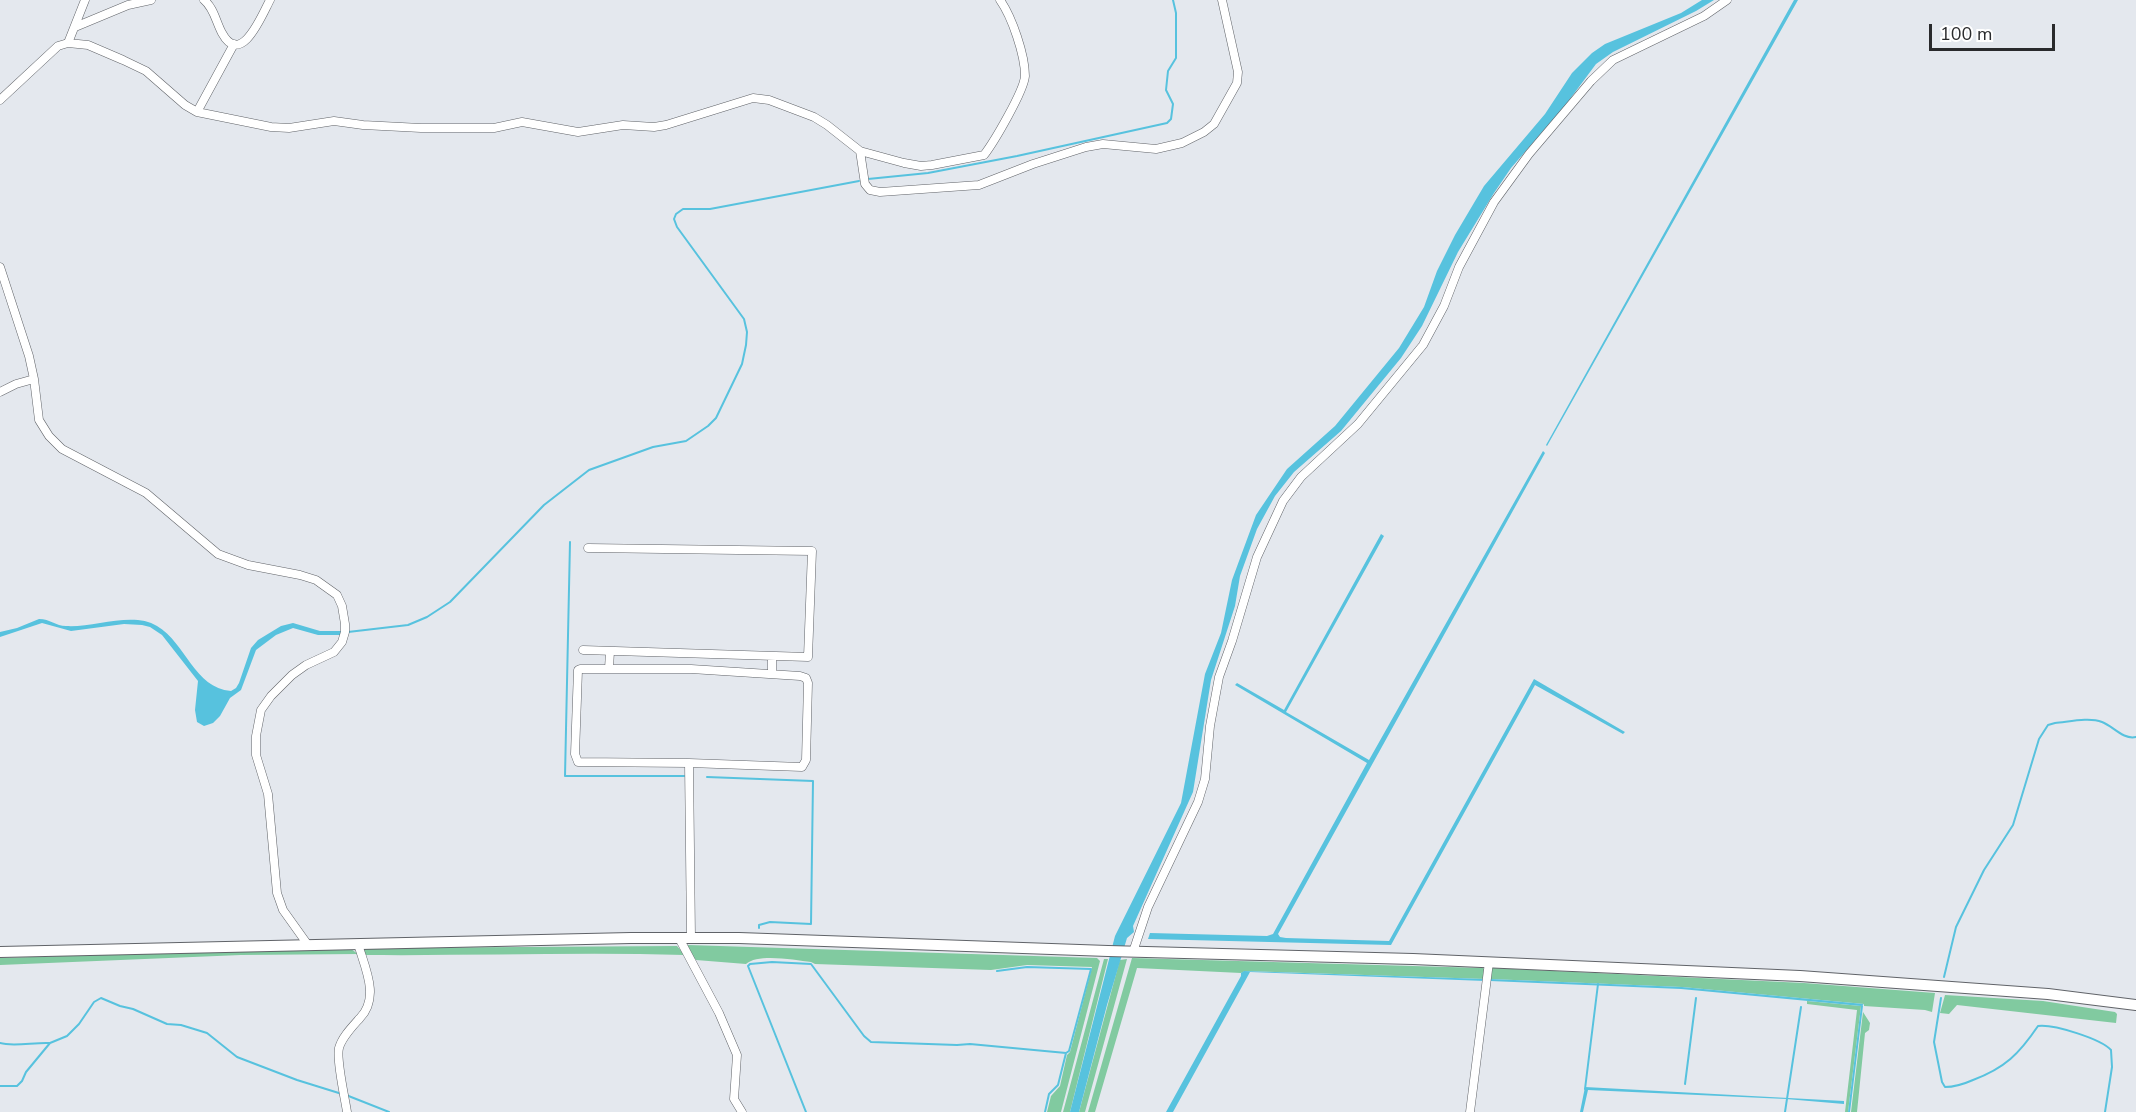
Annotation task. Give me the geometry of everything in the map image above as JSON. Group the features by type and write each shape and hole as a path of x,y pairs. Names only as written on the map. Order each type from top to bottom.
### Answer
{"main road":[{"path":"0,952 691,938 1489,962 1800,976 2048,994 2136,1005"}],"street":[{"path":"68,43 85,0"},
{"path":"75,27 128,5 151,0"},
{"path":"205,0 223,35 230,44 238,45 246,41 270,0"},
{"path":"0,100 58,46 68,43 87,45 146,71 185,105 197,112 271,127 289,128 334,121 421,128 494,128 522,122 578,132 623,125 654,127 666,125 753,98 769,100 814,117 860,151 921,166 984,155 1016,99 1025,77 1015,32 1000,0"},
{"path":"860,151 865,184 870,190 880,192 979,186 1002,175 1094,146 1114,145 1156,149 1182,143 1214,124 1237,83 1238,72 1222,0"},
{"path":"1130,952 1148,907 1202,791 1219,677 1257,557 1283,501 1301,477 1358,424 1423,345 1444,306 1459,267 1494,202 1529,154 1591,81 1613,60 1704,16 1727,0"},
{"path":"197,112 234,44"},
{"path":"0,267 34,380 39,420 49,436 62,449 77,459 146,493 218,554 248,565 316,580 337,595 342,606 345,624 342,642 334,652 306,665 292,675 271,696 261,710 256,736 256,755 268,794 277,893 283,910 308,945"},
{"path":"0,392 16,384 34,380"},
{"path":"583,651 808,657 812,551 588,548"},
{"path":"609,669 610,651"},
{"path":"690,654 691,669"},
{"path":"772,656 772,674"},
{"path":"609,669 691,669 806,678 808,683 805,765 802,767 578,762 575,754 578,670 609,669"},
{"path":"689,763 691,938"},
{"path":"679,938 729,1035 736,1055 735,1099 742,1112"},
{"path":"347,1112 338,1049 350,1029 363,1015 369,1003 371,991 358,944"},
{"path":"1470,1112 1489,962"}],"green space":[{"path":"688,945 1097,958 1100,961 1061,1112 1047,1112 1051,1096 1060,1086 1092,967 1027,965 991,970 815,964 777,958 759,959 746,964 696,960 687,949"},
{"path":"677,946 685,955 364,955 363,951 365,948"},
{"path":"351,949 358,954 241,955 0,965 0,958"},
{"path":"1132,958 1483,968 1486,971 1485,979 1137,968 1095,1112 1088,1112"},
{"path":"1104,959 1108,959 1070,1112 1063,1112"},
{"path":"1127,959 1085,1112 1079,1112 1119,963 1120,960"},
{"path":"1492,968 1804,983 1935,993 1932,1012 1682,987 1490,979"},
{"path":"1945,995 2043,1001 2115,1012 2117,1014 2116,1023 1957,1005 1949,1014 1940,1013"},
{"path":"1807,1001 1861,1006 1848,1112 1845,1112 1857,1010 1807,1004"},
{"path":"1863,1012 1870,1023 1869,1030 1865,1033 1857,1112 1851,1112"}],"water":[{"path":"1702,0 1714,0 1613,52 1596,64 1564,107 1511,168 1494,193 1458,252 1422,326 1401,358 1341,431 1294,472 1275,496 1257,529 1240,576 1235,606 1211,680 1193,792 1133,926 1134,932 1127,938 1079,1112 1070,1112 1115,936 1181,803 1205,674 1221,633 1232,580 1256,515 1287,469 1335,426 1399,348 1424,307 1437,271 1484,186 1545,114 1572,73 1592,53 1605,44 1681,13"},
{"path":"1794,0 1798,0 1547,446 1546,445"},
{"path":"1543,451 1545,453 1278,934 1286,938 1389,941 1534,679 1625,732 1623,734 1535,685 1391,945 1148,939 1150,933 1267,936 1273,934 1367,763 1235,685 1237,683 1284,710 1381,534 1384,536 1286,712 1369,760"},
{"path":"39,619 66,626 125,620 147,622 167,634 208,682 218,688 231,691 239,683 251,648 258,640 281,626 293,623 320,631 342,631 341,635 318,635 293,628 276,635 256,650 241,690 230,698 220,716 213,723 204,726 197,722 195,710 198,681 162,635 150,627 124,624 71,631 42,623 0,637 0,632"},
{"path":"1244,971 1485,979 1485,981 1250,972 1173,1112 1166,1112"},
{"path":"1490,979 1682,987 1864,1004 1861,1006 1681,989 1490,981"},
{"path":"1585,1087 1844,1101 1844,1104 1786,1099 1588,1090 1583,1112 1580,1112"}],"waterway":[{"path":"868,179 928,173 1167,123 1171,119 1173,104 1166,90 1168,71 1176,58 1176,13 1173,0"},
{"path":"348,632 408,625 427,617 450,602 544,505 589,470 653,447 686,441 716,418 742,364 747,332 744,319 677,227 674,219 676,214 683,209 710,209 859,181"},
{"path":"570,542 565,776 684,776"},
{"path":"1944,977 1956,927 1984,870 2013,825 2039,739 2048,725 2091,720 2106,724 2127,736 2136,737"},
{"path":"707,777 813,781 811,924 770,922 759,925 759,928"},
{"path":"806,1112 748,966 750,964 772,962 811,964 864,1036 871,1042 970,1044 1066,1053"},
{"path":"997,971 1027,967 1091,969 1069,1051 1066,1053 1058,1085 1049,1094 1045,1112"},
{"path":"1585,1089 1598,984"},
{"path":"0,1086 17,1086 50,1043 67,1036 79,1024 94,1002 101,998 167,1024 181,1025 207,1033 237,1057 342,1094"},
{"path":"1685,1084 1696,998"},
{"path":"1941,998 1934,1042 1945,1087 1966,1083 2003,1065 2018,1052 2038,1026 2055,1027 2098,1041 2111,1050 2112,1067 2105,1112"},
{"path":"1849,1112 1862,1006"},
{"path":"1785,1112 1801,1007"},
{"path":"0,1043 11,1045 50,1043"},
{"path":"346,1095 389,1112"}]}
